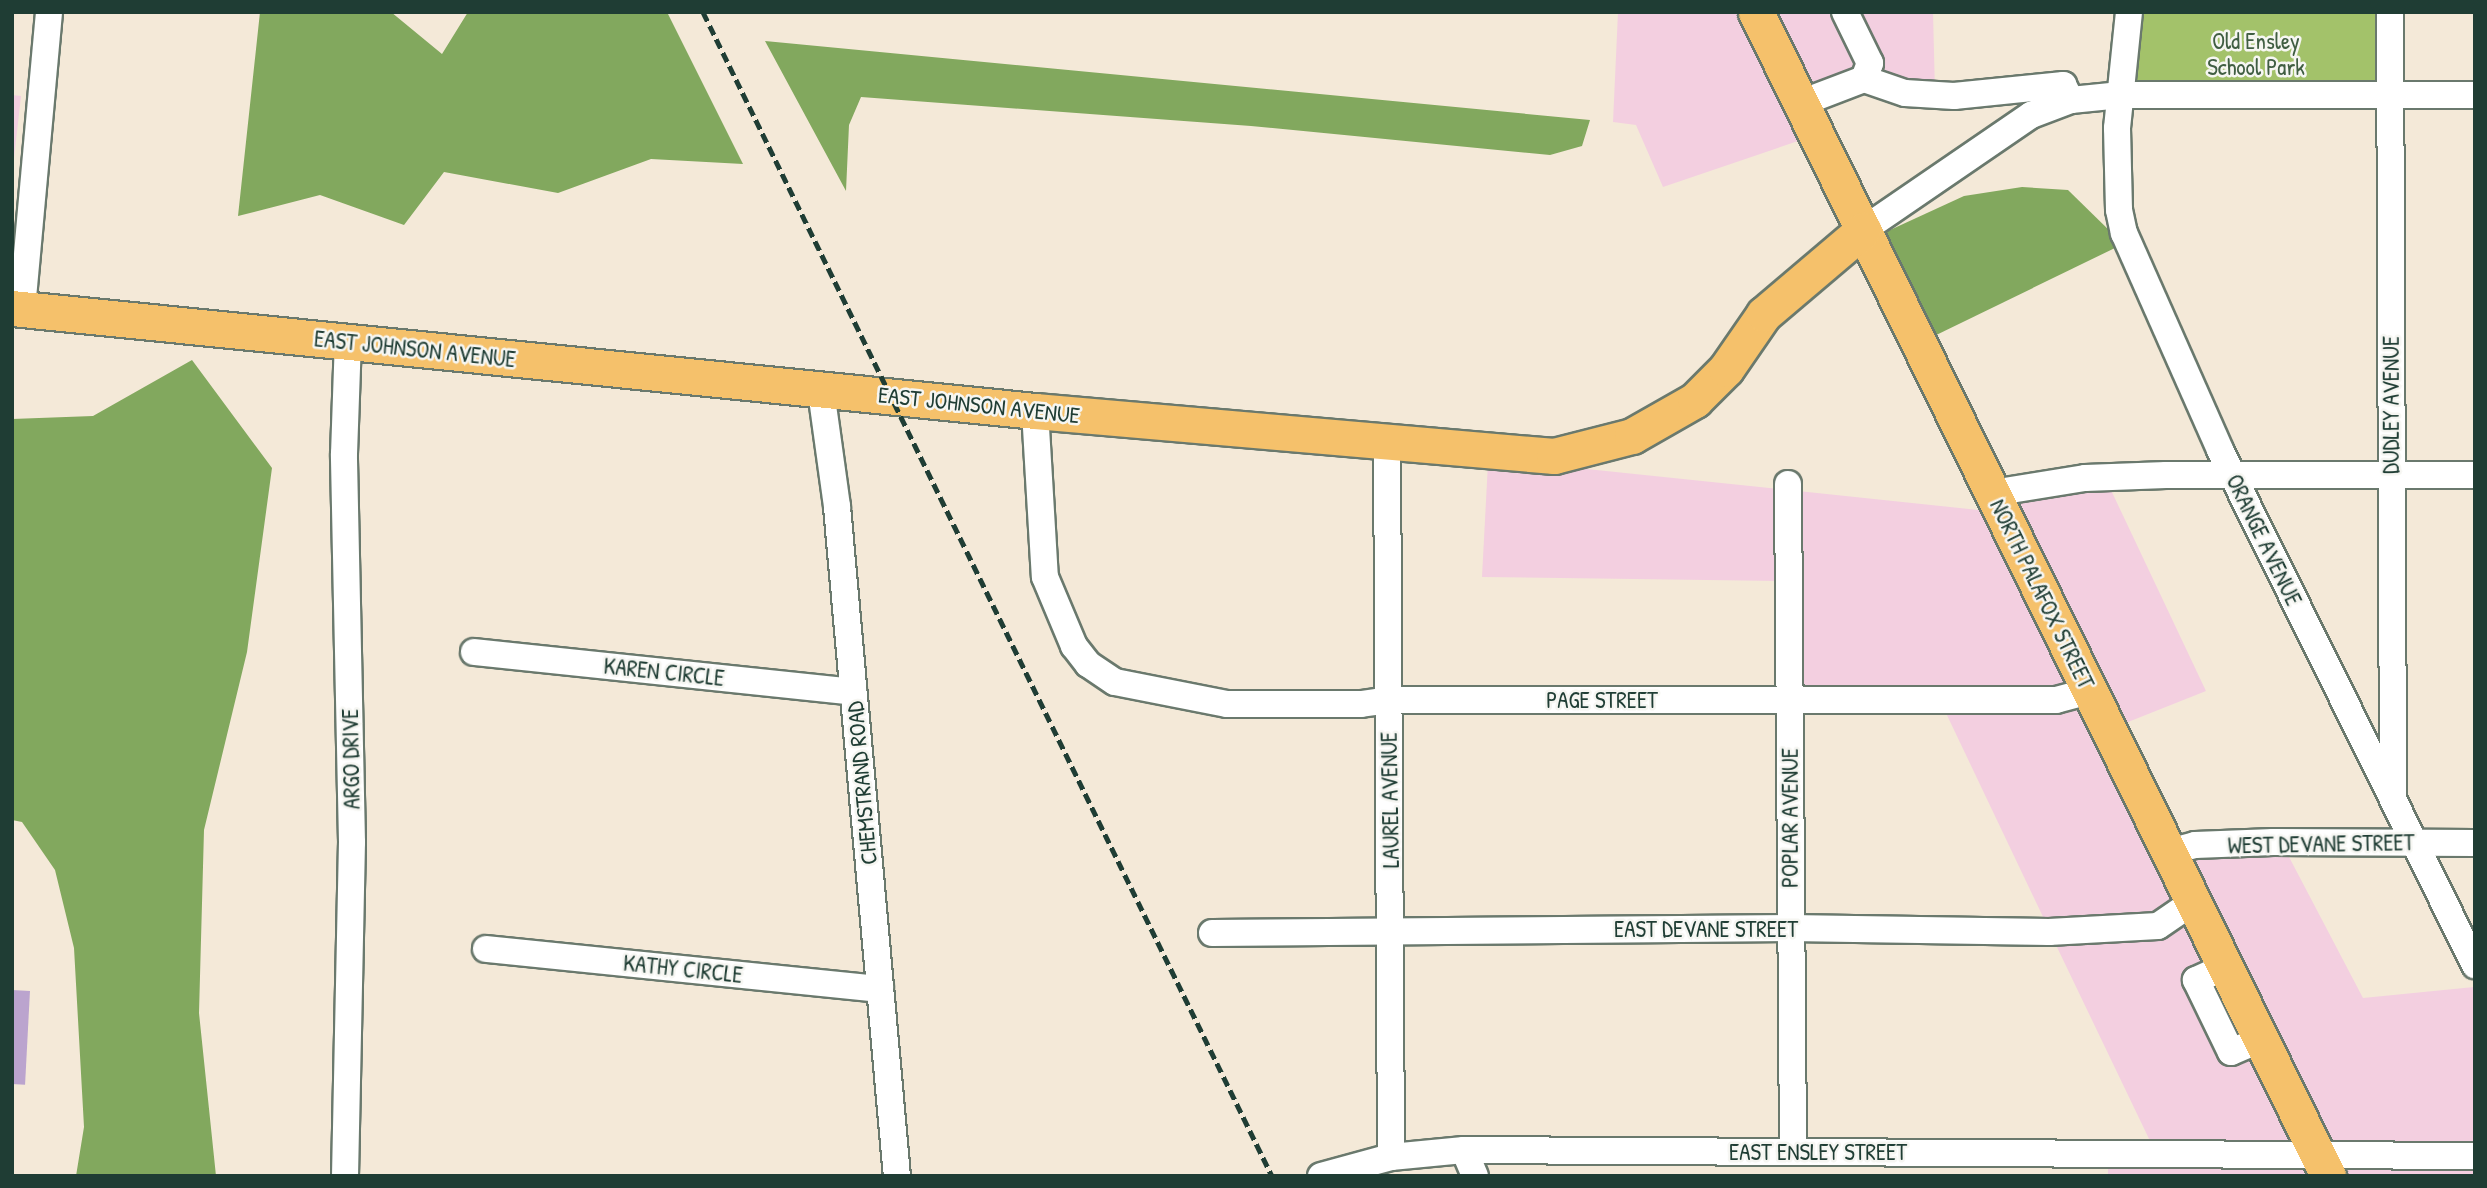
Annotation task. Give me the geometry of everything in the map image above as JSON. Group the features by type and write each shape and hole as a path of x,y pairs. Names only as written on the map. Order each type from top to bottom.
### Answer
{"main road":[{"name":"NORTH PALAFOX STREET","path":"1756,12 2323,1166"},
{"name":"EAST JOHNSON AVENUE","path":"17,308 821,391 1554,456 1642,432 1695,400 1726,369 1764,314 1863,230"}],"street":[{"path":"17,308 49,12"},
{"path":"1845,12 1870,63 1864,79"},
{"name":"ORANGE AVENUE","path":"2129,12 2117,128 2119,209 2124,233 2233,475 2475,965"},
{"name":"DUDLEY AVENUE","path":"2390,12 2393,798"},
{"path":"1801,103 1864,79 1905,93 1954,96 2063,85 2071,100"},
{"path":"1863,230 2031,115 2071,100 2122,95 2475,95"},
{"name":"ARGO DRIVE","path":"345,1176 352,842 344,454 348,342"},
{"name":"CHEMSTRAND ROAD","path":"821,391 853,692 897,1176"},
{"name":"PAGE STREET","path":"1035,411 1045,577 1074,646 1088,664 1115,682 1227,704 1362,705 1389,700 2056,700 2090,691"},
{"name":"LAUREL AVENUE","path":"1387,443 1392,932 1391,1157"},
{"path":"1993,493 2085,478 2475,475"},
{"name":"POPLAR AVENUE","path":"1788,484 1793,1152"},
{"name":"KAREN CIRCLE","path":"474,653 853,692"},
{"name":"WEST DEVANE STREET","path":"2169,852 2195,845 2247,843 2475,844"},
{"name":"EAST DEVANE STREET","path":"1212,933 1790,928 2049,932 2141,929 2174,918 2193,902"},
{"name":"KATHY CIRCLE","path":"486,950 880,989"},
{"path":"1464,1150 1475,1176"},
{"name":"EAST ENSLEY STREET","path":"1321,1176 1391,1157 1464,1150 1793,1152 2323,1166 2475,1156"}],"shaded area":[{"path":"1618,12 1745,12 1807,138 1663,187 1636,125 1613,122"},
{"path":"1767,12 1933,12 1935,93 1807,95"},
{"path":"12,95 21,96 12,176"},
{"path":"1488,463 1558,466 1779,489 1780,581 1482,577"},
{"path":"2110,488 2206,691 2118,726 2007,501"},
{"path":"1798,491 1988,511 2076,685 2055,689 1800,688"},
{"path":"2085,705 2181,899 2155,915 2045,921 1945,711"},
{"path":"2288,855 2363,998 2474,987 2475,1145 2324,1144 2191,857"},
{"path":"2190,919 2302,1144 2151,1143 2055,943 2161,936"},
{"path":"2108,1165 2313,1165 2313,1176 2108,1176"},
{"path":"2335,1167 2475,1167 2475,1176 2335,1176"}],"green space":[{"path":"260,12 391,12 442,54 468,12 667,12 743,164 651,159 558,193 444,172 404,225 320,195 238,216"},
{"name":"Old Ensley School Park","path":"2129,12 2390,12 2390,95 2129,95"},
{"path":"765,41 1590,120 1582,146 1550,155 1251,126 861,97 849,125 846,191"},
{"path":"2022,187 2068,190 2115,236 2119,246 1928,339 1877,236 1964,196"},
{"path":"192,360 272,468 247,652 204,830 199,1013 216,1176 76,1176 84,1127 74,948 55,870 22,822 12,820 12,419 93,416"}],"building":[{"path":"12,990 30,991 25,1085 12,1084"}],"railway":[{"path":"703,12 1272,1176"}]}
